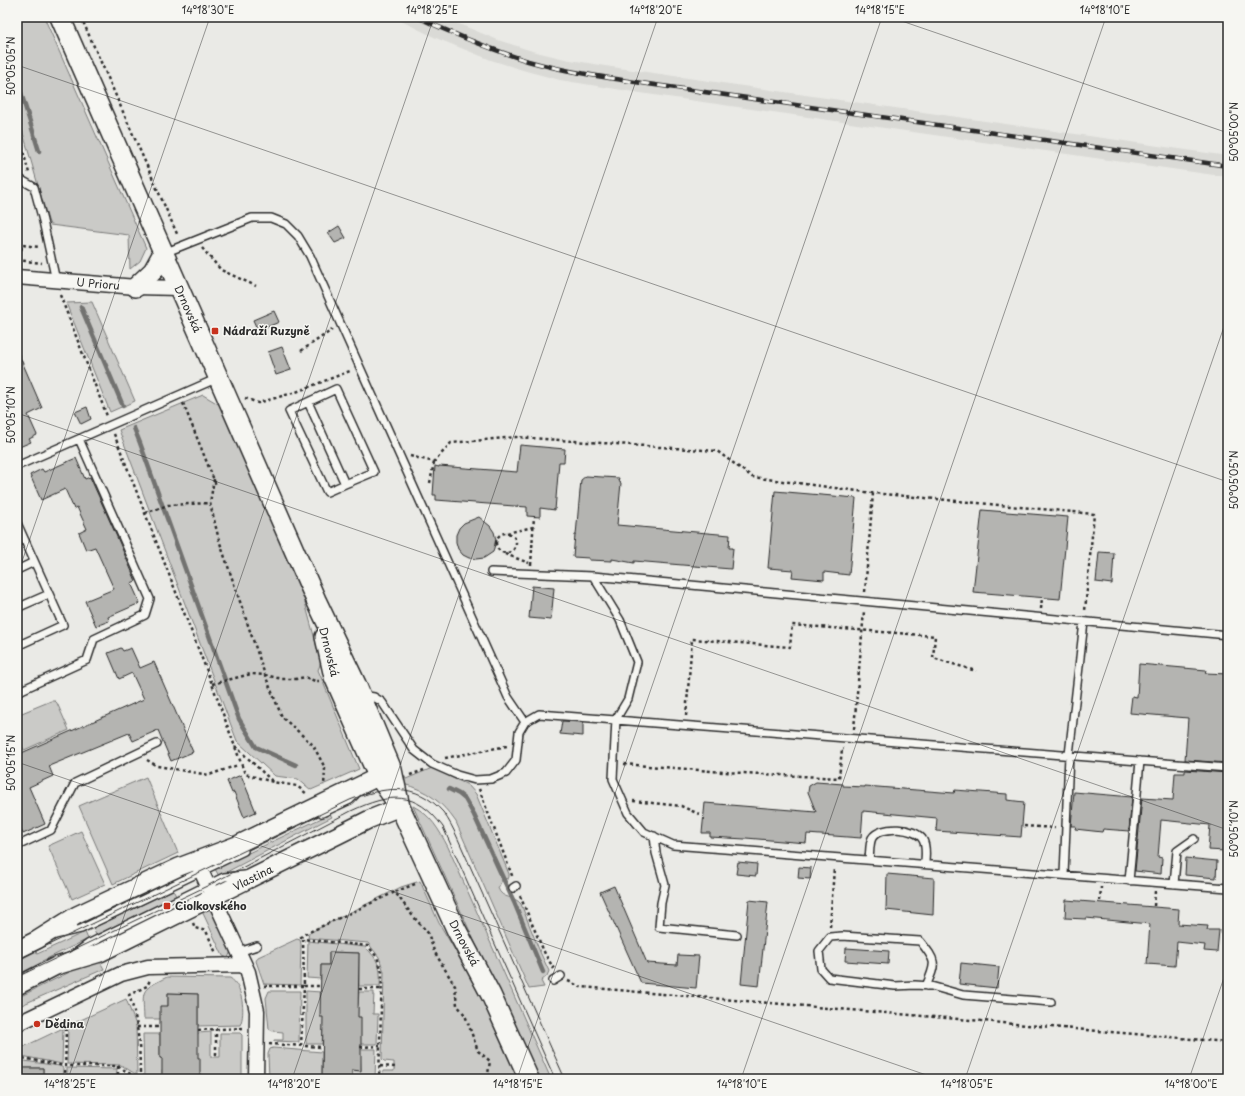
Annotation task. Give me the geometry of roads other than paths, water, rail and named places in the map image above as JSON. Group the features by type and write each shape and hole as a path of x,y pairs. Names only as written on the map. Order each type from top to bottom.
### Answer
{"main road":[{"name":"Drnovská","path":"60,17 316,600 360,694 392,774 400,808 456,929 491,995 529,1079"},
{"path":"136,287 153,271 163,253"},
{"name":"Drnovská","path":"316,600 334,677 392,774"}],"street":[{"name":"U Prioru","path":"17,277 136,287 179,288"},
{"path":"17,950 37,940 77,915 179,867 198,866 237,845 392,774"},
{"name":"Vlastina","path":"17,986 56,966 100,953 210,892 262,873 370,819 400,808"},
{"path":"198,866 248,972 256,1011 256,1079"},
{"path":"17,1024 121,974 148,967 222,965 242,959"}],"lane":[{"path":"18,178 34,187 56,280"},
{"path":"163,253 252,218 271,218 286,224 298,236 310,256 508,697 525,722"},
{"path":"17,466 218,378"},
{"path":"336,389 374,472 345,484 326,492 289,411 336,389"},
{"path":"308,402 345,484"},
{"path":"17,692 87,660 94,639 144,615 150,599 79,439"},
{"path":"17,646 63,625 18,528"},
{"path":"17,570 34,562"},
{"path":"491,572 593,576 1228,635"},
{"path":"593,576 620,620 637,662 628,700 616,719 613,779 628,813 644,832 672,845 1228,888"},
{"path":"17,608 49,594"},
{"path":"1064,876 1069,755 1084,622"},
{"path":"360,694 382,702 414,750 432,764 457,775 475,780 490,779 506,773 516,760 519,732 525,722 539,714 1228,768"},
{"path":"17,846 51,830 75,783 157,744"},
{"path":"1129,881 1140,761"},
{"path":"314,817 350,800 392,774"},
{"path":"869,860 871,840 874,835 882,830 890,829 915,832 923,838 926,847 924,864"},
{"path":"654,836 656,853 665,885 659,927 736,935"},
{"path":"1174,884 1177,851 1194,839"},
{"path":"198,866 250,848"},
{"path":"926,986 933,972 933,957 920,941 842,936 830,937 819,951 821,969 829,978 895,986 926,986 963,994 1051,1002"},
{"path":"242,959 257,946"},
{"path":"553,981 561,976"}],"waterway":[{"path":"17,80 39,151"},
{"path":"81,307 123,406"},
{"path":"134,428 239,719 256,747 296,765"},
{"path":"449,789 465,799 474,815 514,902 543,972"}],"tram line":[{"path":"17,960 350,800 375,792 387,790 410,791 422,795 433,802 443,812 451,825 565,1079"},
{"path":"17,977 207,886 351,811 378,801 390,798 402,798 423,806 443,827 555,1079"}],"railway":[{"path":"417,17 472,41 528,61 588,74 648,84 1228,166"}],"place":[{"name":"Nádraží Ruzyně","path":"215,331"},
{"name":"Ciolkovského","path":"167,906"},
{"name":"Dědina","path":"37,1024"}]}
